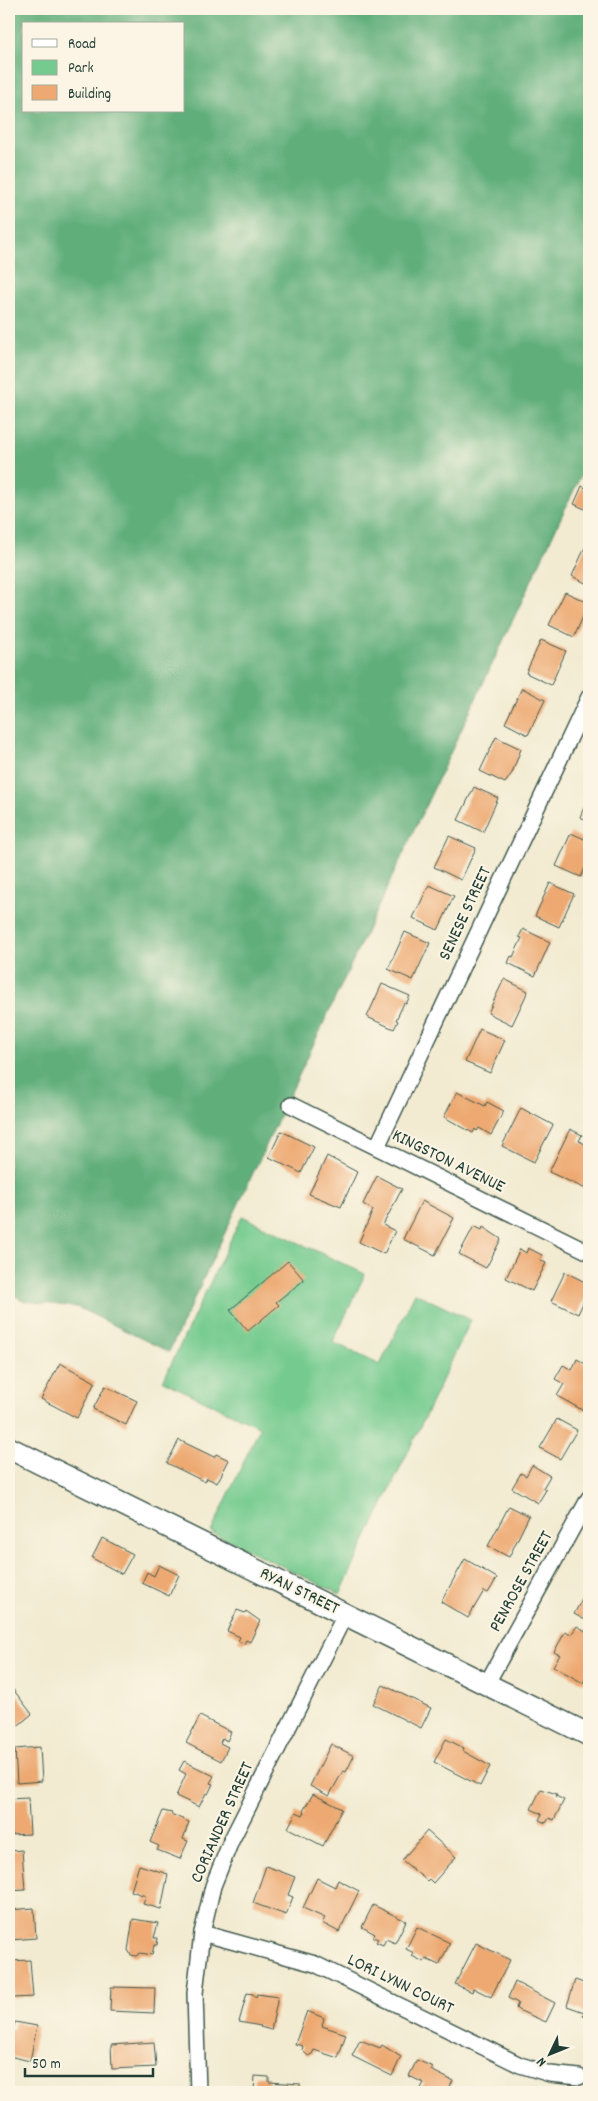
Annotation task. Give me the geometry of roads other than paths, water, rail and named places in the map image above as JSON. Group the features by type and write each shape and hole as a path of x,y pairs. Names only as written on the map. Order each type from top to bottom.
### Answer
{"street":[{"name":"SENESE STREET","path":"377,1147 589,697"},
{"name":"KINGSTON AVENUE","path":"291,1105 589,1252"},
{"name":"RYAN STREET","path":"9,1448 589,1735"},
{"name":"PENROSE STREET","path":"487,1683 589,1498"},
{"name":"CORIANDER STREET","path":"198,2092 195,1993 202,1933 213,1886 232,1841 345,1615"},
{"name":"LORI LYNN COURT","path":"202,1933 315,1964 520,2065 550,2074 579,2077"}]}
